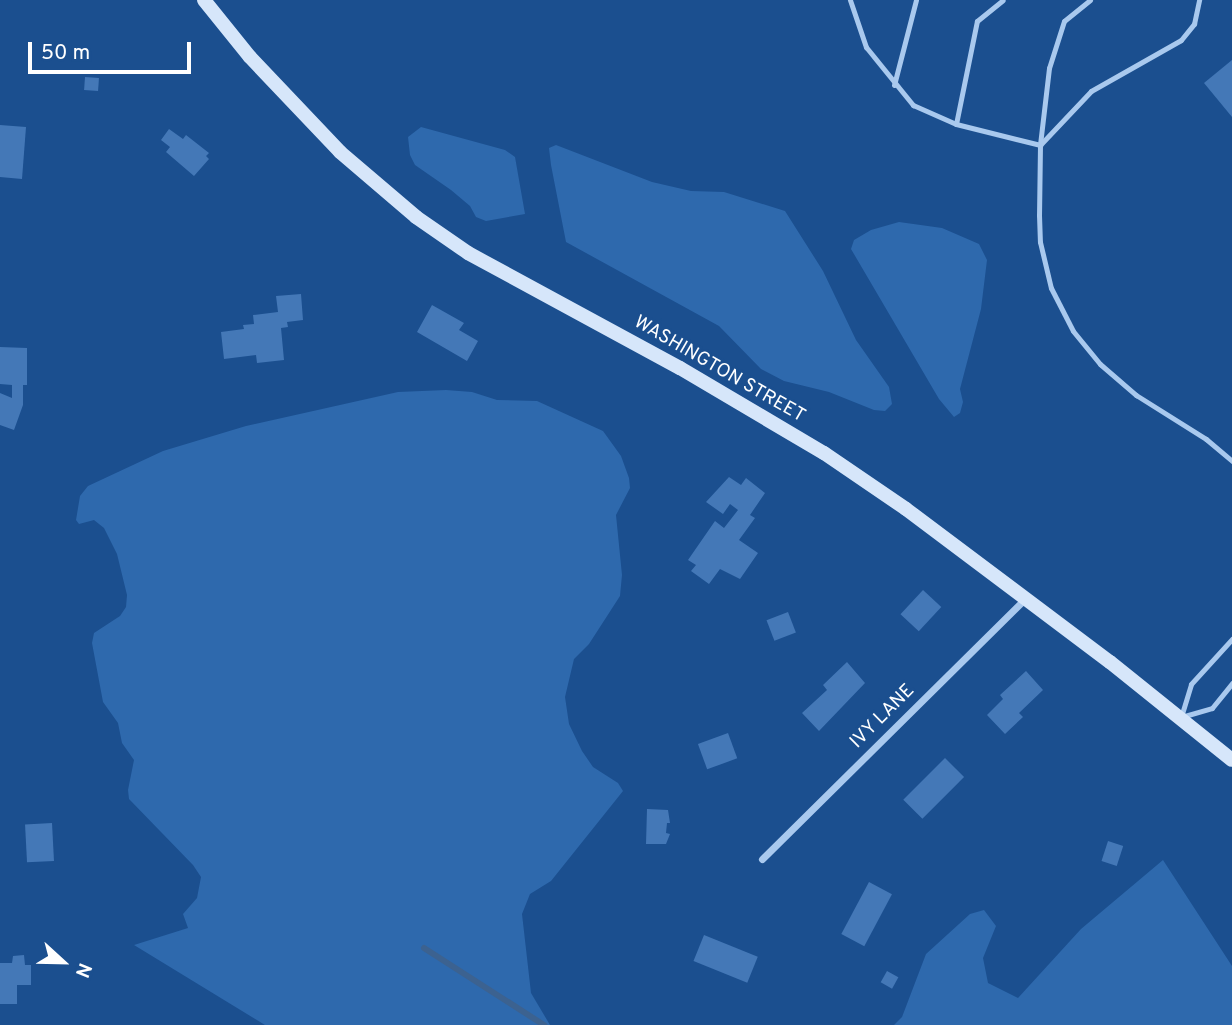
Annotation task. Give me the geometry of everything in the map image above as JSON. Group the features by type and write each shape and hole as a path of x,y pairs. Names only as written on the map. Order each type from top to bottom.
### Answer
{"main road":[{"name":"WASHINGTON STREET","path":"204,0 250,57 340,152 416,218 468,253 680,368 824,453 1026,598 1181,717 1232,760"}],"street":[{"name":"IVY LANE","path":"762,859 1026,598"}],"lane":[{"path":"850,0 866,47 894,85 913,105 956,124 1040,145"},
{"path":"894,85 916,0"},
{"path":"956,124 977,21 1003,0"},
{"path":"1090,0 1064,21 1057,35 1051,60 1040,145 1040,242 1051,288 1085,348 1117,380 1206,439 1232,461"},
{"path":"1040,145 1091,91 1181,40 1194,24 1199,0"},
{"path":"1181,717 1191,684 1232,639"},
{"path":"1181,717 1212,708 1232,683"}],"shaded area":[{"path":"421,127 505,150 515,157 525,214 486,221 476,217 470,206 415,165 410,155 408,137"},
{"path":"556,145 652,182 691,191 724,192 785,211 823,271 856,340 889,387 892,404 885,411 874,410 829,392 784,381 761,369 719,326 566,242 549,148"},
{"path":"899,222 942,228 979,244 987,260 981,309 960,389 963,402 960,413 954,417 939,399 851,249 854,240 871,230"},
{"path":"398,392 472,392 497,400 537,401 603,431 621,456 630,488 616,515 622,575 620,596 589,644 574,659 565,697 569,724 582,751 593,767 618,783 623,791 551,881 530,894 522,914 531,993 550,1025 265,1025 134,945 188,928 183,914 197,898 201,877 193,865 129,799 128,790 134,760 122,743 118,723 103,702 92,643 94,633 120,616 126,607 127,595 117,554 104,528 94,520 79,524 76,520 80,496 88,486 163,451 246,426"},
{"path":"1163,860 1232,966 1232,1025 894,1025 902,1017 926,954 970,914 984,910 996,926 983,958 988,983 1018,998 1081,929"}],"building":[{"path":"1232,60 1232,117 1204,83"},
{"path":"85,77 99,78 98,91 84,90"},
{"path":"0,125 26,127 22,179 0,177"},
{"path":"169,129 183,139 186,135 209,153 206,156 209,159 194,176 166,152 170,147 161,140"},
{"path":"301,294 303,320 287,322 288,327 281,328 284,360 257,363 256,355 224,359 221,332 244,329 243,325 254,324 253,315 278,312 276,296"},
{"path":"432,305 464,323 459,330 478,341 467,361 417,332"},
{"path":"0,347 27,348 27,385 23,385 23,405 14,430 0,425 0,393 12,398 12,385 0,384"},
{"path":"729,477 741,485 746,478 765,493 750,515 755,518 739,540 758,553 740,579 720,569 709,584 691,571 696,565 688,560 715,521 724,528 738,510 730,504 723,514 706,502"},
{"path":"923,590 941,607 919,631 900,614"},
{"path":"788,612 796,633 774,641 767,620"},
{"path":"847,662 865,683 819,731 802,713 827,690 823,685"},
{"path":"1026,671 1043,690 1019,713 1023,717 1005,734 987,715 1003,699 1000,695"},
{"path":"728,733 737,758 707,769 698,744"},
{"path":"945,758 964,777 922,819 903,800"},
{"path":"647,809 668,810 670,823 667,823 666,833 670,834 666,844 646,844"},
{"path":"52,823 54,861 27,862 25,824"},
{"path":"1108,841 1123,846 1117,866 1102,861"},
{"path":"869,882 892,894 864,946 841,934"},
{"path":"704,935 758,957 747,983 694,961"},
{"path":"24,955 25,965 31,965 31,985 17,985 17,1004 0,1004 0,963 12,963 13,956"},
{"path":"887,971 898,977 892,989 881,982"}],"waterway":[{"path":"424,948 544,1025"}]}
